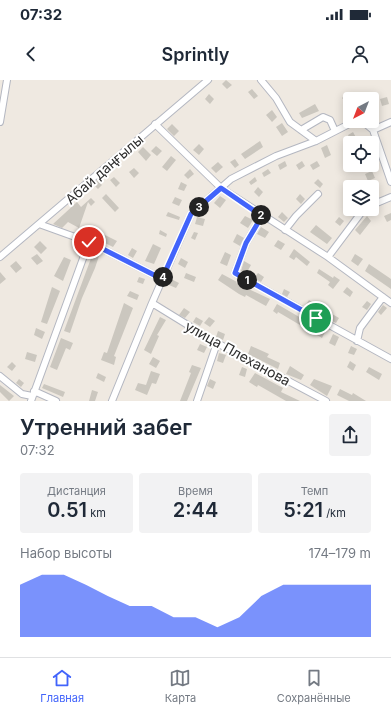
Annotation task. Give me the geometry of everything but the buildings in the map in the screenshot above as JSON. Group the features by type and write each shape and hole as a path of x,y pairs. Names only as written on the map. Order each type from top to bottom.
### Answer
{"street":[{"path":"0,122 6,80"},
{"name":"Абай даңғылы","path":"0,257 208,80"},
{"path":"261,80 276,98 290,122 316,141"},
{"path":"301,130 323,117 330,120 335,131"},
{"path":"373,130 391,122"},
{"path":"155,124 221,188 262,216 328,257 391,303"},
{"path":"112,401 162,279 191,214 231,179 276,156 316,141 343,127"},
{"path":"371,128 373,130 391,182"},
{"path":"285,230 296,216 318,194"},
{"path":"379,203 390,200"},
{"path":"262,216 246,243 235,273 391,359"},
{"path":"328,257 359,216"},
{"path":"39,224 89,242 162,279"},
{"path":"32,396 89,242"},
{"path":"357,341 360,328 383,297"},
{"name":"улица Плеханова","path":"152,304 217,344 326,401"},
{"path":"197,401 217,344"},
{"path":"0,376 22,394 56,401"}],"route":[{"path":"89,242 151,272 162,279 191,214 221,188 262,216 246,243 235,273 316,318"}]}
